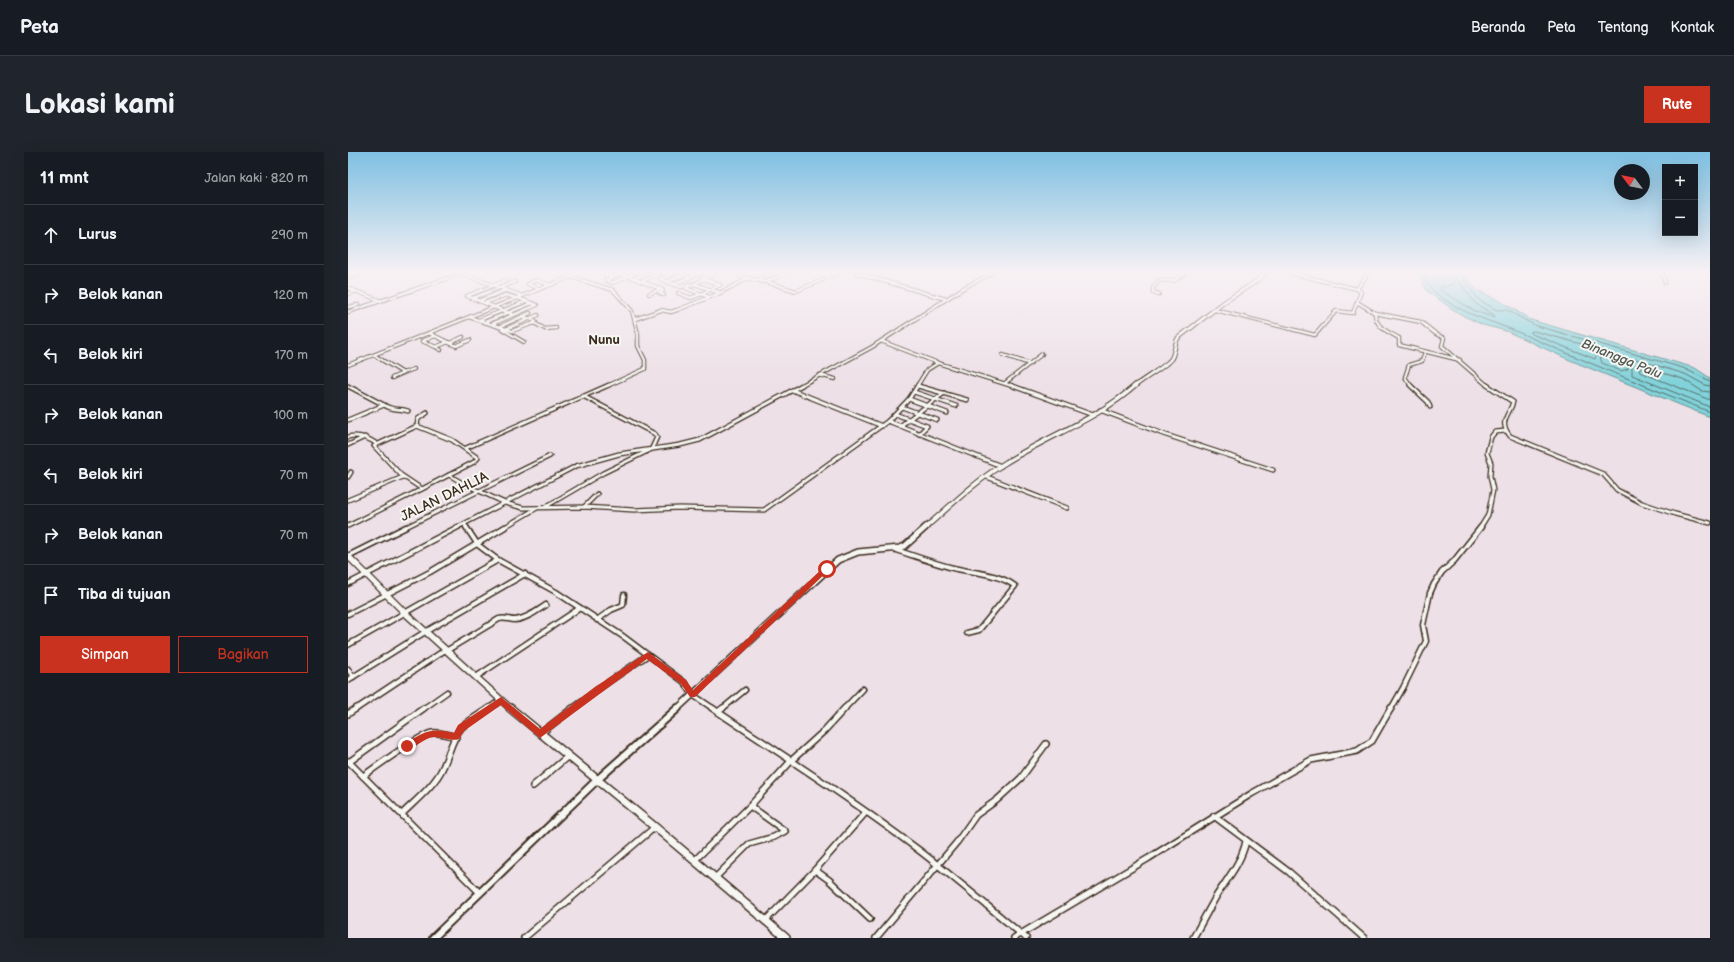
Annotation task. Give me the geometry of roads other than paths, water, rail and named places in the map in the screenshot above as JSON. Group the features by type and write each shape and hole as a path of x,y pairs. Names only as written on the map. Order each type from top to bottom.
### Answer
{"main road":[{"path":"348,556 404,612 475,678 567,757 655,827 786,938"}],"street":[{"path":"348,365 487,310"},
{"path":"480,320 503,310 536,321 534,323 545,329 556,328"},
{"path":"486,322 517,310"},
{"path":"492,324 526,310"},
{"path":"466,448 645,369 644,360 638,346 638,334 635,319 631,310"},
{"path":"635,319 661,310 672,311 676,310"},
{"path":"348,584 583,464 634,451 676,446 700,440 881,341 929,310"},
{"path":"896,550 910,543 944,511 1001,466 1126,394 1145,377 1170,360 1174,355 1173,345 1176,341 1215,310 1315,335 1336,312 1350,314 1355,310"},
{"path":"1370,310 1375,313 1422,323 1436,334 1444,338 1442,346 1489,387 1512,402 1513,404 1505,416 1504,424 1506,431 1510,436 1603,474 1609,479 1616,489 1646,505 1710,523"},
{"path":"499,326 530,313"},
{"path":"1375,313 1376,320 1386,332 1400,339 1398,343 1399,345 1461,361"},
{"path":"505,329 538,316"},
{"path":"469,317 514,331 534,323"},
{"path":"505,329 502,330 524,342"},
{"path":"429,333 456,346 470,340"},
{"path":"434,336 422,341 441,350"},
{"path":"436,347 463,337"},
{"path":"881,341 938,363 1004,382 1093,414"},
{"path":"1425,352 1422,361 1409,365 1405,378 1428,402 1430,407"},
{"path":"1004,382 1027,367 1042,354"},
{"path":"374,355 404,373"},
{"path":"1003,355 1028,365"},
{"path":"449,475 505,503 523,508 584,506 634,510 680,508 764,510 771,507 888,421 909,399 927,370 938,363"},
{"path":"392,378 414,369"},
{"path":"819,375 835,378"},
{"path":"348,386 392,410 403,409 408,411"},
{"path":"918,386 967,400"},
{"path":"792,390 882,426"},
{"path":"914,392 956,406"},
{"path":"900,426 944,393"},
{"path":"544,507 603,473 653,448 657,437 655,434 583,396"},
{"path":"909,399 947,412"},
{"path":"348,420 384,405"},
{"path":"902,407 937,420"},
{"path":"1100,410 1166,435 1273,470"},
{"path":"417,426 418,419 427,413"},
{"path":"895,414 927,426 919,434"},
{"path":"888,421 1001,466"},
{"path":"348,526 478,460 466,448 438,433 422,430 417,426"},
{"path":"417,426 377,444 374,447 403,477 422,488"},
{"path":"1014,938 1214,816 1311,760 1357,751 1372,741 1403,688 1426,641 1423,626 1430,593 1434,584 1442,572 1454,561 1483,525 1488,515 1493,490 1490,476 1491,463 1486,456 1490,437 1496,432 1506,431"},
{"path":"348,437 356,435 365,437 377,444"},
{"path":"348,445 365,437"},
{"name":"JALAN DAHLIA","path":"348,556 550,456"},
{"path":"348,477 351,472"},
{"path":"348,500 403,477"},
{"path":"987,477 1066,508"},
{"path":"584,506 597,494"},
{"path":"348,614 388,595 478,544 539,507"},
{"path":"465,525 478,544 498,560 525,574 580,608 648,655 684,682 693,695 765,744 792,760 938,865 1026,938"},
{"path":"433,938 597,780 693,695 838,560 863,550 896,550 951,568 996,578 1012,583 1016,586 995,610 988,622 979,630 967,633"},
{"path":"348,645 498,560"},
{"path":"348,680 525,574"},
{"path":"598,620 611,610 623,605 624,595"},
{"path":"348,714 406,677 419,666 499,619 506,618 516,620 529,615 546,605"},
{"path":"475,678 580,608"},
{"path":"540,734 598,689 648,655"},
{"path":"348,669 353,677"},
{"path":"694,861 750,806 792,760 824,731 863,689"},
{"path":"718,712 745,690"},
{"path":"447,692 349,762 480,893"},
{"path":"402,814 424,794 439,774 443,768 448,752 461,728 501,700"},
{"path":"363,776 407,746 430,733 442,733 456,737"},
{"path":"876,938 957,842 976,815 997,800 1021,778 1046,744"},
{"path":"533,786 567,757"},
{"path":"715,878 750,844 774,837 785,831 750,806"},
{"path":"765,921 816,870 866,812"},
{"path":"1214,816 1288,872 1364,938"},
{"path":"524,938 655,827"},
{"path":"1194,938 1218,894 1232,875 1236,864 1244,851 1246,841"},
{"path":"816,870 829,880 870,919"}],"water":[{"name":"Binangga Palu","path":"1454,310 1514,310 1531,320 1695,368 1710,378 1710,417 1572,361 1506,331 1483,325"}],"district":[{"name":"Nunu","path":"604,339"}]}
